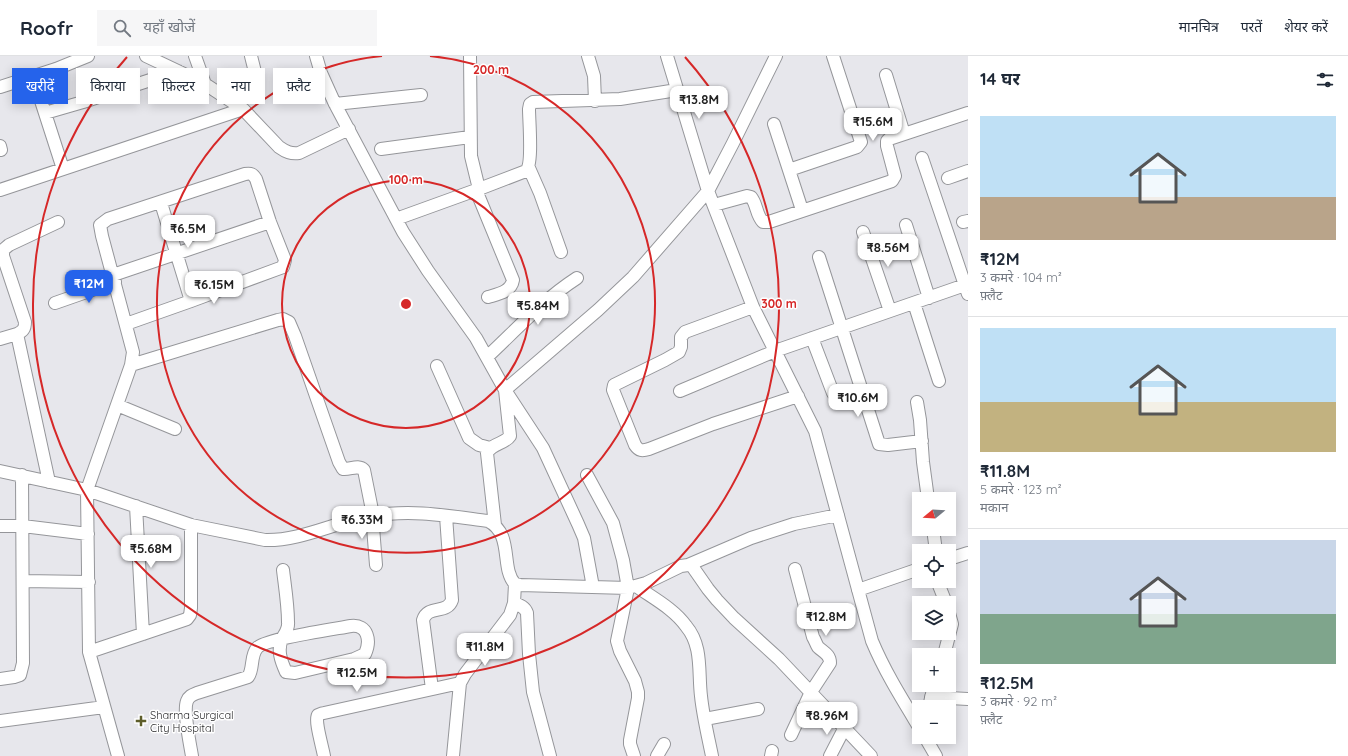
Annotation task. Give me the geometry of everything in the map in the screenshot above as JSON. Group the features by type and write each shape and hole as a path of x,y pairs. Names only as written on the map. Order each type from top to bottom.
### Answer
{"street":[{"path":"58,68 88,56"},
{"path":"146,56 172,68"},
{"path":"195,56 199,68"},
{"path":"251,56 254,68"},
{"path":"320,56 316,56 321,73 335,104 396,220 428,272 476,338 505,390 543,448 584,538 593,587"},
{"path":"470,56 470,137 472,166 477,190 513,280 509,289 488,297"},
{"path":"588,56 594,76 595,101"},
{"path":"666,56 708,191 753,307 816,431 872,641 881,663 912,715"},
{"path":"505,390 633,278 708,191 776,56"},
{"path":"789,170 857,147 861,142 833,56"},
{"path":"886,75 904,134"},
{"path":"45,113 148,81"},
{"path":"0,87 12,83"},
{"path":"561,252 540,193 529,168 530,104 539,101 595,101 634,98 677,90"},
{"path":"335,104 421,95"},
{"path":"42,104 63,169"},
{"path":"235,104 243,109 279,148 292,154 299,153 349,129"},
{"path":"0,190 243,109"},
{"path":"714,206 747,196 751,197 755,203 761,220 766,222 892,181 895,176 887,141 892,138 968,113"},
{"path":"774,124 802,210"},
{"path":"381,149 470,137"},
{"path":"680,391 775,352 929,298 966,282 922,158"},
{"path":"396,220 477,190 529,168"},
{"path":"948,178 968,171"},
{"path":"118,756 89,652 87,490 131,365 133,352 100,225 108,219 250,173 254,175 285,260 283,267 191,302 126,324"},
{"path":"161,203 191,302"},
{"path":"0,339 17,334 25,327 25,322 4,276 2,253 5,247 58,222"},
{"path":"55,303 177,254 270,222"},
{"path":"906,225 929,298"},
{"path":"863,232 890,311"},
{"path":"819,257 879,444 888,445 922,441"},
{"path":"487,357 544,303 577,278"},
{"path":"914,303 939,381"},
{"path":"753,307 685,332 681,338 681,347 679,352 614,385 613,390 635,445 641,451 649,449 713,424 798,396"},
{"path":"131,365 278,320 283,319 289,322 339,462 343,469 358,467 364,470 374,515 373,527 376,565"},
{"path":"17,334 49,482"},
{"path":"812,338 833,393"},
{"path":"437,366 469,438 479,445 490,448"},
{"path":"495,525 487,453 490,448 508,439 510,436 505,390"},
{"path":"917,402 927,492"},
{"path":"117,406 175,429"},
{"path":"0,471 87,490 191,525 274,540 296,536 374,515 414,512 488,521 495,525 500,532 511,577 516,584 514,603 507,620 465,674 460,683 453,756"},
{"path":"0,678 18,676 22,670 22,475"},
{"path":"587,475 613,523 632,587 617,641 620,651 632,674 638,692 630,740 634,756"},
{"path":"136,506 143,634"},
{"path":"516,584 632,587 646,583 681,566 688,565 751,538 794,524 838,515"},
{"path":"432,689 424,620 426,614 446,608 450,605 452,600 446,516"},
{"path":"89,652 187,619 190,615 191,608 191,525"},
{"path":"0,526 23,526 88,534"},
{"path":"956,557 968,553"},
{"path":"688,565 692,566 708,589 734,618 779,659 812,692 871,756"},
{"path":"790,735 812,692 830,662 828,655 819,648 814,637 795,569"},
{"path":"192,756 185,712 187,700 197,693 248,677 251,673 256,648 270,641 282,639 357,626 364,630 367,635 367,650 362,656 295,673 286,672 281,660 279,648 282,639 287,632 288,622 283,570"},
{"path":"858,590 912,571"},
{"path":"23,581 89,582"},
{"path":"632,587 674,613 686,625 693,636 699,656 701,696 712,756"},
{"path":"514,603 526,609 527,613 533,692 550,756"},
{"path":"324,756 316,719 318,715 460,683"},
{"path":"949,700 968,698"},
{"path":"0,721 104,707"},
{"path":"705,719 758,709"},
{"path":"830,756 845,728"},
{"path":"657,756 664,744"},
{"path":"929,744 936,756"}],"place":[{"name":"Sharma Surgical City Hospital","path":"141,721"}]}
